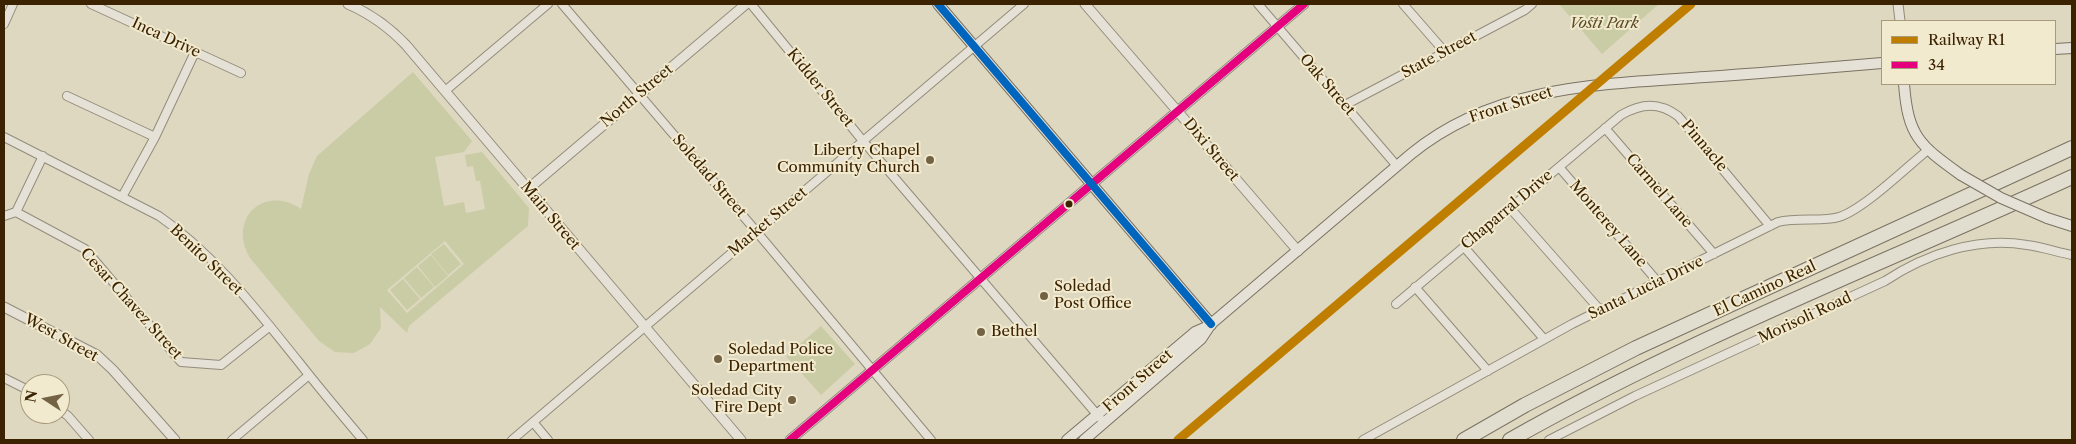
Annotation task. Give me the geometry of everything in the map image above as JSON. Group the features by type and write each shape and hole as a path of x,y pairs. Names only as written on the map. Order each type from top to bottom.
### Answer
{"highway":[{"name":"El Camino Real","path":"1464,440 1525,405 1636,348 2072,148"},
{"name":"El Camino Real","path":"1510,440 1612,385 1707,339 2052,186 2072,179"}],"main road":[{"path":"938,4 1212,324"},
{"path":"2056,49 2072,48"},
{"name":"Front Street","path":"1084,440 1101,419 1195,332 1212,324 1397,166 1443,131 1502,106 1547,92 1584,86 1799,71 1881,63"},
{"path":"1904,85 1912,129 1929,149 1961,175 2001,198 2047,218 2072,226"},
{"name":"Front Street","path":"1067,440 1101,419"}],"street":[{"path":"4,24 13,4"},
{"name":"Inca Drive","path":"91,4 241,73"},
{"name":"Main Street","path":"348,4 374,17 391,30 741,440"},
{"path":"445,91 548,4"},
{"name":"Soledad Street","path":"562,4 931,440"},
{"name":"North Street","path":"528,190 746,4"},
{"name":"Kidder Street","path":"751,4 863,141 1101,419"},
{"name":"Market Street","path":"512,440 1024,4"},
{"name":"Dixi Street","path":"1085,4 1298,251"},
{"name":"Oak Street","path":"1258,4 1397,166"},
{"path":"790,440 1304,4"},
{"path":"1403,4 1444,51"},
{"name":"State Street","path":"1345,105 1444,51 1525,10 1532,4"},
{"path":"1898,4 1900,20"},
{"path":"122,197 155,137 195,52"},
{"path":"67,96 155,137"},
{"name":"Pinnacle","path":"1619,116 1640,106 1651,105 1670,110 1678,116 1770,226"},
{"name":"Chaparral Drive","path":"1396,304 1619,116"},
{"name":"Carmel Lane","path":"1604,128 1714,254"},
{"name":"Benito Street","path":"4,136 159,216 180,230 220,269 270,326 363,440"},
{"name":"Santa Lucia Drive","path":"1363,440 1600,310 1770,226 1788,220 1841,216 1862,204 1929,149"},
{"path":"4,216 16,212 43,156"},
{"name":"Monterey Lane","path":"1559,167 1658,282"},
{"path":"1510,208 1600,310"},
{"name":"Cesar Chavez Street","path":"16,212 85,249 181,362 221,366 270,326"},
{"name":"Morisoli Road","path":"1549,440 1635,396 1886,281 1914,264 1943,252 1981,244 2003,243 2028,245 2072,255"},
{"path":"1464,247 1544,340"},
{"path":"1415,287 1488,371"},
{"name":"West Street","path":"4,307 97,355 114,370 175,440"},
{"path":"232,440 309,375"},
{"path":"4,378 20,386"},
{"path":"70,418 90,440"},
{"path":"533,422 548,440"}],"green space":[{"name":"Vosti Park","path":"1559,4 1659,4 1602,54"},
{"path":"413,72 472,141 464,152 435,157 444,206 464,202 466,213 485,209 480,181 476,181 473,166 467,167 465,155 482,152 529,208 528,226 409,326 407,333 380,307 381,328 370,344 354,353 335,352 319,341 250,258 244,244 243,230 246,219 253,210 263,203 274,201 287,202 301,209 309,174 317,156","holes":["445,241 464,264 407,313 387,290"]},
{"path":"444,244 461,264 448,275 431,254"},
{"path":"431,255 448,276 435,287 418,266"},
{"path":"417,267 434,287 421,298 404,278"},
{"path":"403,279 420,299 407,310 390,290"},
{"path":"821,326 855,364 821,395 786,356"}],"rail line":[{"name":"R1","path":"1178,440 1691,4"}],"transit line":[{"path":"938,4 1211,324"},
{"name":"34","path":"790,440 1304,4"}],"place":[{"name":"Liberty Chapel Community Church","path":"930,160"},
{"name":"Soledad Post Office","path":"1044,296"},
{"name":"Bethel","path":"981,332"},
{"name":"Soledad Police Department","path":"718,359"},
{"name":"Soledad City Fire Dept","path":"792,400"}]}
